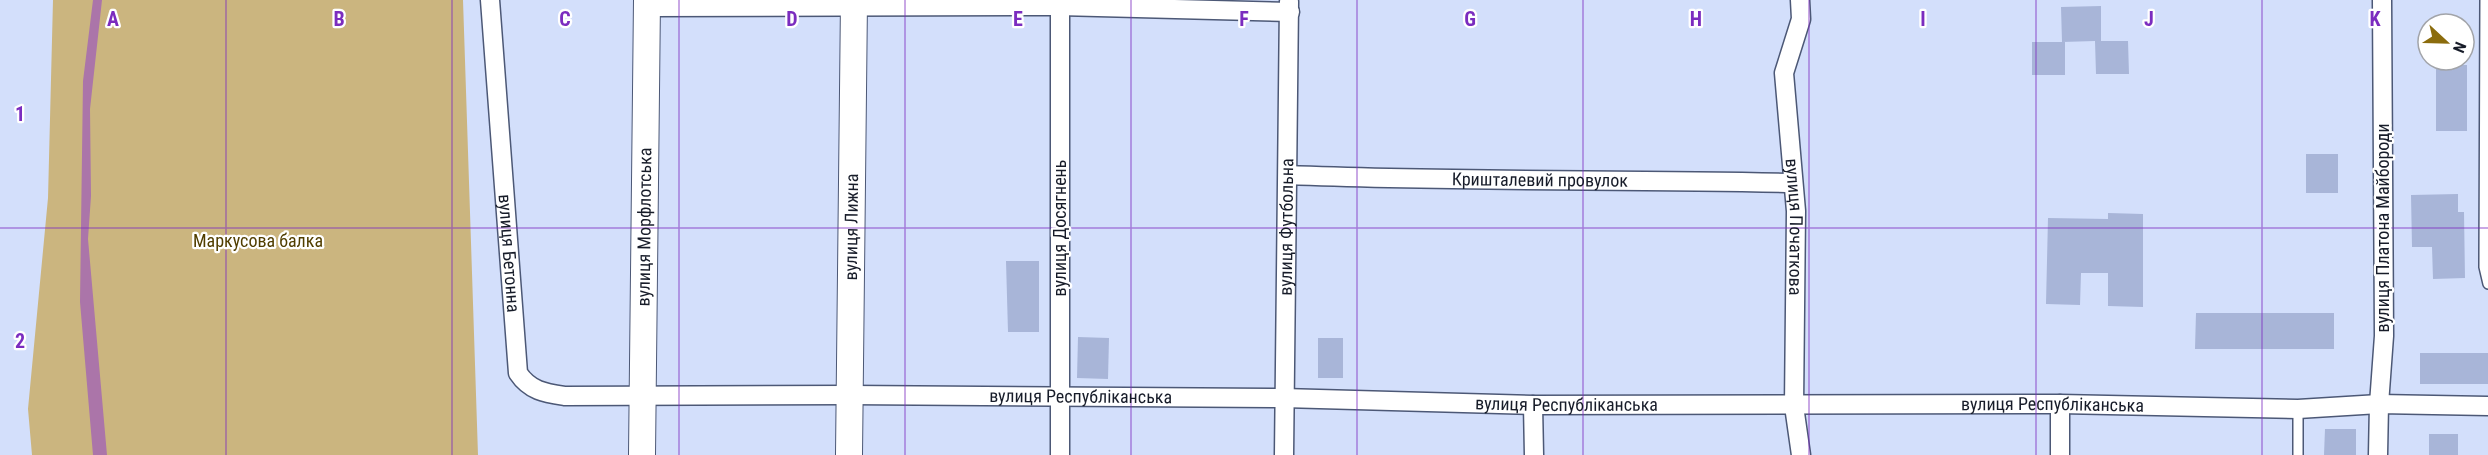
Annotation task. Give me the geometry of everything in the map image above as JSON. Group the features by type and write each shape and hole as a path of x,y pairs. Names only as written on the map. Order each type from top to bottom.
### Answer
{"street":[{"name":"вулиця Бетонна","path":"490,0 518,373 533,389 546,393 565,396 643,395"},
{"name":"вулиця Початкова","path":"1800,0 1801,19 1784,73 1796,211 1794,406 1801,455"},
{"name":"вулиця Платона Майбороди","path":"2378,455 2384,336 2382,0"},
{"name":"вулиця Морфлотська","path":"642,455 647,3"},
{"path":"647,3 1060,3 1289,6"},
{"name":"вулиця Лижна","path":"849,455 854,3"},
{"name":"вулиця Досягнень","path":"1059,455 1060,3"},
{"name":"вулиця Футбольна","path":"1284,455 1289,6"},
{"name":"Кришталевий провулок","path":"1288,175 1793,183"},
{"name":"вулиця Республіканська","path":"643,395 1283,399 1533,405 2060,404 2298,409 2379,404 2488,406"},
{"path":"2060,404 2060,455"},
{"path":"1533,405 1534,455"}],"lane":[{"path":"2485,0 2484,267 2488,284"},
{"path":"2298,409 2298,455"}],"green space":[{"name":"Маркусова балка","path":"53,0 463,0 478,455 32,455 28,409 48,198"}],"shaded area":[{"path":"93,0 102,0 90,109 91,196 88,239 107,455 93,455 80,302 83,81"}],"building":[{"path":"2101,6 2101,41 2128,41 2129,74 2096,74 2095,41 2062,42 2061,7"},
{"path":"2032,42 2065,42 2065,75 2032,75"},
{"path":"2436,72 2467,72 2467,131 2436,131"},
{"path":"2306,154 2338,154 2338,193 2306,193"},
{"path":"2458,194 2458,212 2464,212 2465,278 2433,279 2432,247 2412,247 2411,195"},
{"path":"2108,213 2143,214 2143,307 2108,306 2108,273 2081,273 2080,305 2046,304 2048,218 2108,219"},
{"path":"1006,261 1039,261 1039,332 1008,332"},
{"path":"2196,313 2334,313 2334,349 2195,349"},
{"path":"1078,337 1109,338 1108,379 1077,378"},
{"path":"1318,338 1343,338 1343,378 1318,378"},
{"path":"2420,353 2488,353 2488,384 2420,384"},
{"path":"2325,429 2356,429 2356,455 2324,455"},
{"path":"2429,434 2458,434 2458,455 2429,455"}]}
